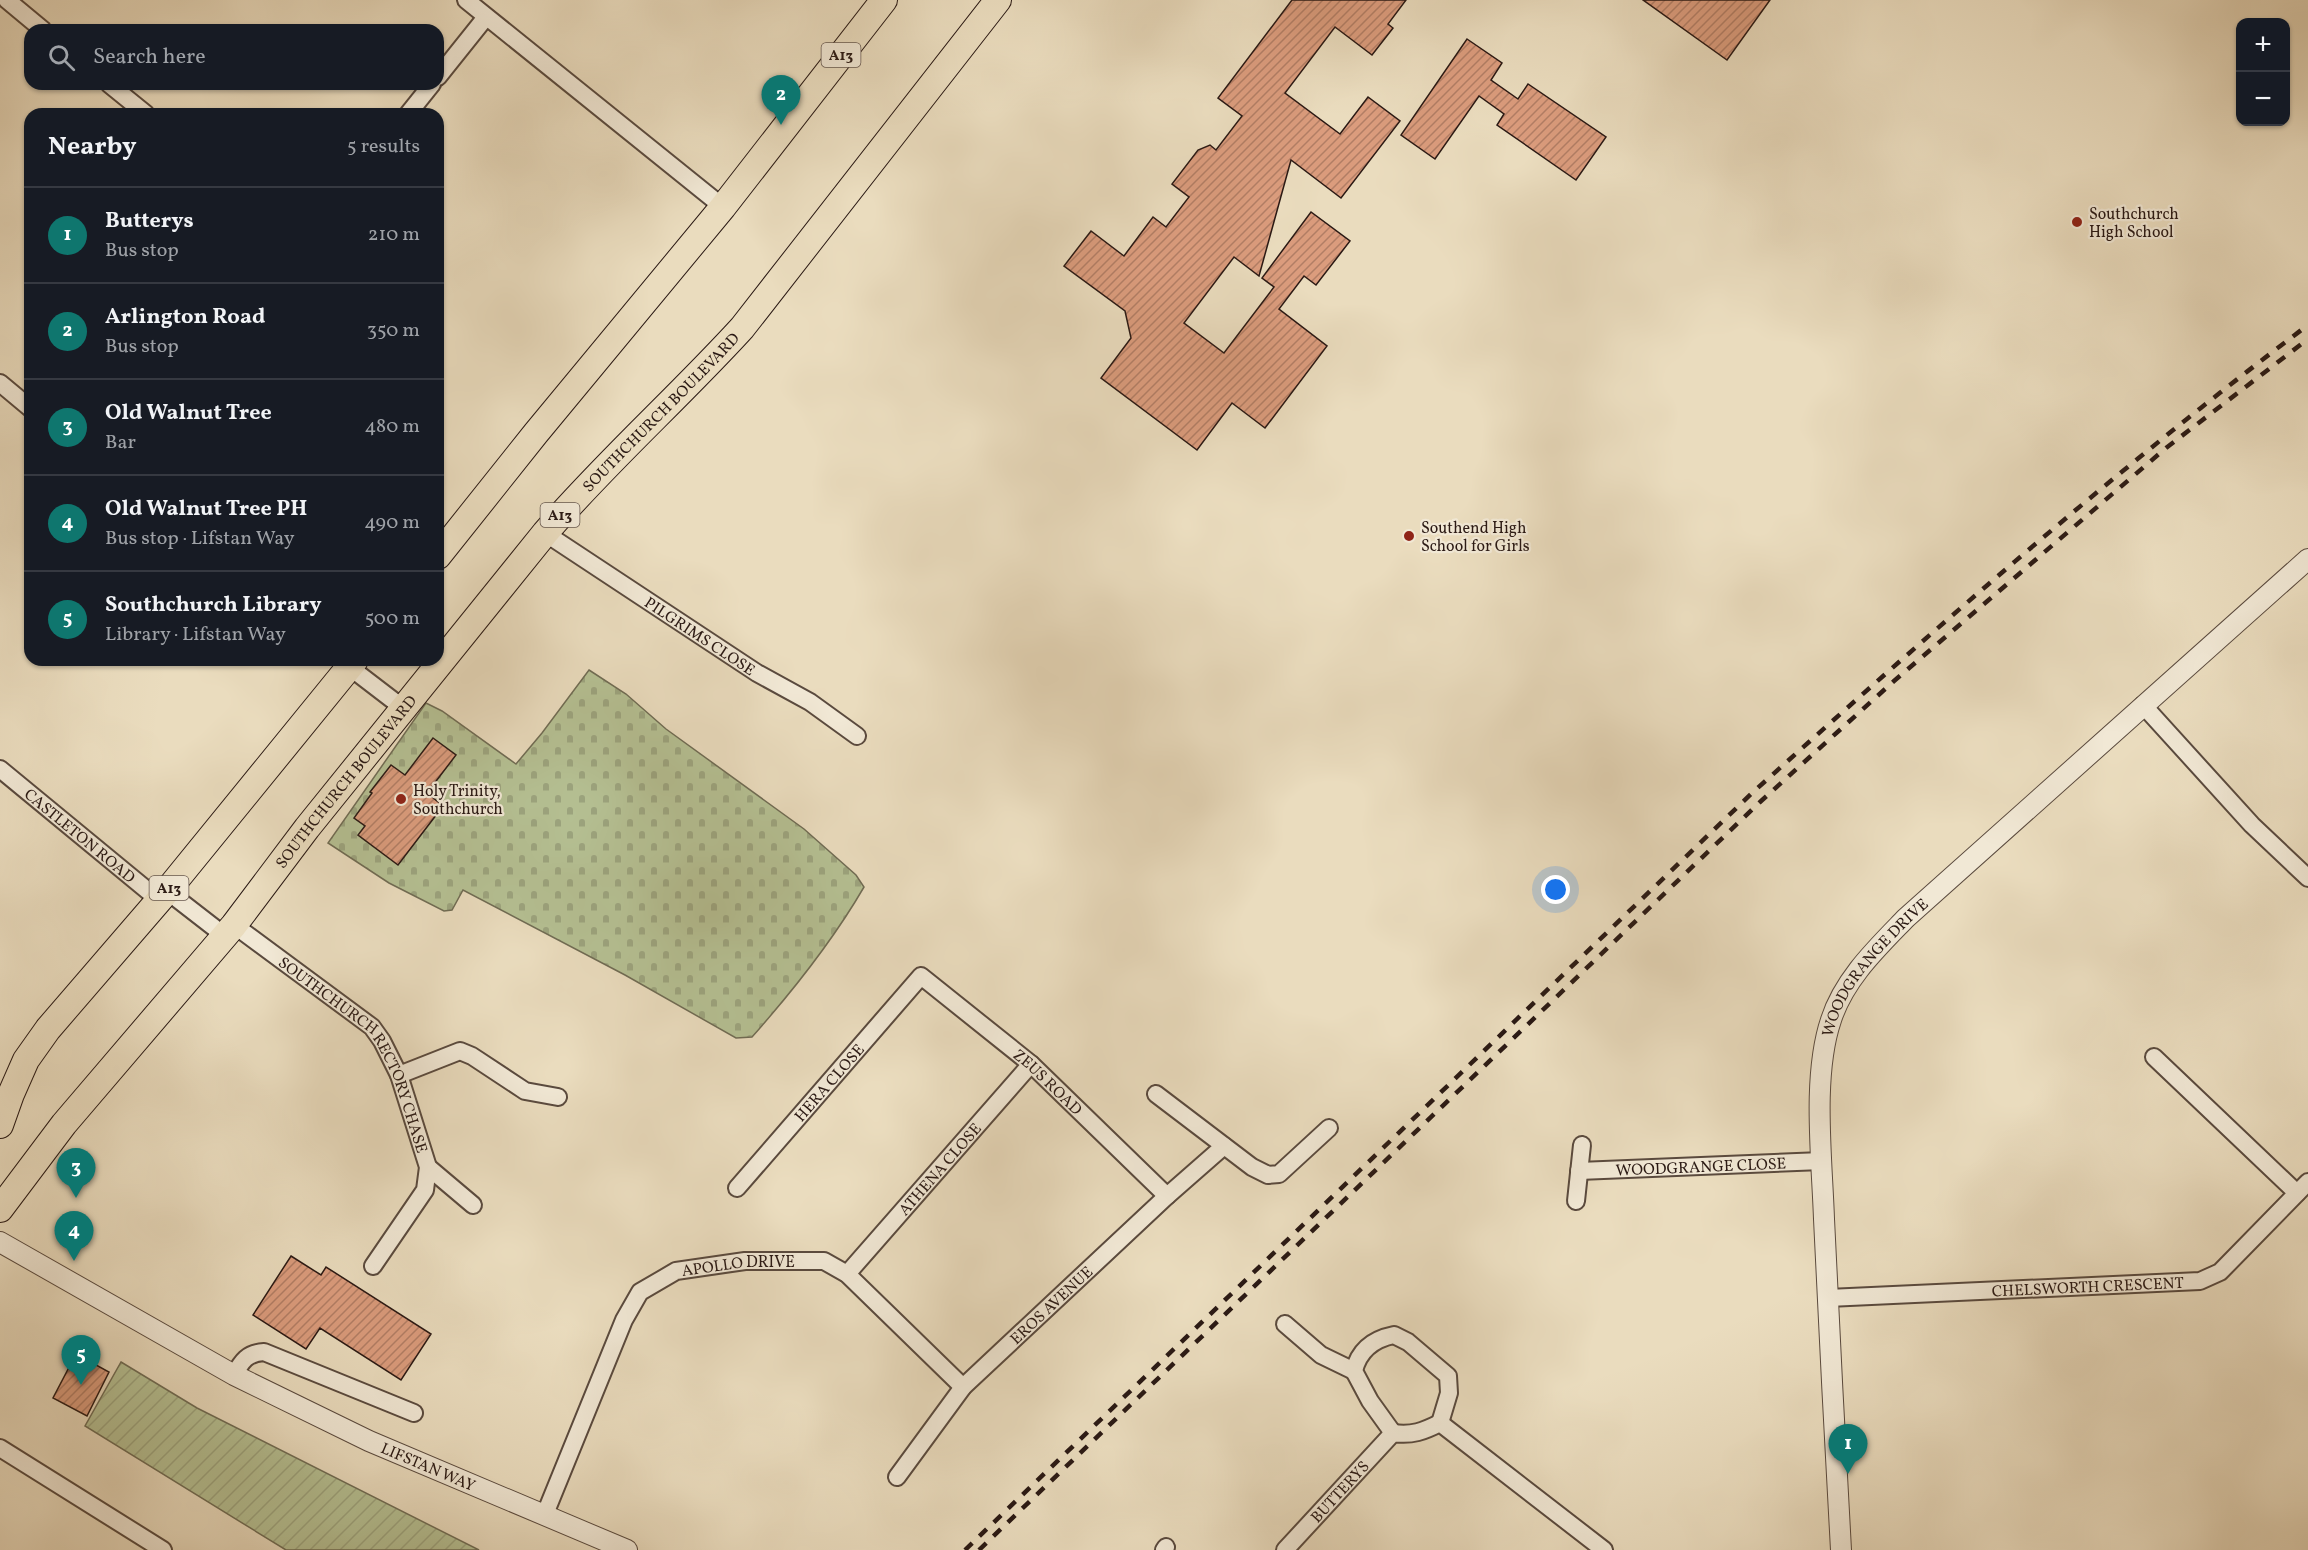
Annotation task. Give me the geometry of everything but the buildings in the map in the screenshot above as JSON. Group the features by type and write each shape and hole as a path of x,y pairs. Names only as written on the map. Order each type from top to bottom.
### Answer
{"main road":[{"name":"A13","path":"444,548 536,433 723,207 884,0"},
{"name":"SOUTHCHURCH BOULEVARD","path":"444,657 584,487 702,371 742,328 998,0"},
{"name":"A13","path":"0,1125 26,1060 48,1029 163,895 345,666"},
{"name":"SOUTHCHURCH BOULEVARD","path":"0,1209 64,1124 230,930 437,666"}],"street":[{"path":"7,0 36,24"},
{"path":"466,0 723,207"},
{"path":"444,70 486,17"},
{"path":"116,90 139,108"},
{"path":"413,108 427,90"},
{"path":"0,383 24,403"},
{"name":"PILGRIMS CLOSE","path":"545,533 757,673 810,702 856,736"},
{"name":"WOODGRANGE DRIVE","path":"1841,1550 1822,1161 1821,1077 1823,1054 1831,1018 1850,983 1870,956 1906,918 2308,559"},
{"path":"353,666 403,708"},
{"path":"2143,705 2252,825 2308,878"},
{"name":"CASTLETON ROAD","path":"0,769 163,895 230,930"},
{"name":"SOUTHCHURCH RECTORY CHASE","path":"230,930 372,1028 382,1041 399,1075 428,1167 425,1190 373,1266"},
{"name":"ZEUS ROAD","path":"921,976 1031,1064 1167,1196"},
{"name":"HERA CLOSE","path":"736,1188 921,976"},
{"path":"399,1075 460,1051 472,1056 525,1091 558,1097"},
{"path":"2154,1057 2303,1188"},
{"name":"ATHENA CLOSE","path":"847,1274 1031,1064"},
{"path":"1156,1094 1252,1167 1268,1175 1279,1174 1329,1128"},
{"name":"EROS AVENUE","path":"897,1478 963,1387 1167,1196 1224,1146"},
{"path":"1576,1201 1582,1146"},
{"name":"WOODGRANGE CLOSE","path":"1579,1171 1822,1161"},
{"path":"428,1167 473,1204"},
{"name":"CHELSWORTH CRESCENT","path":"1828,1298 2200,1281 2220,1272 2303,1188"},
{"name":"LIFSTAN WAY","path":"0,1242 234,1376 369,1442 627,1550"},
{"name":"APOLLO DRIVE","path":"545,1514 624,1320 640,1292 676,1271 746,1261 824,1261 847,1274 963,1387"},
{"path":"1286,1324 1321,1355 1354,1371 1370,1401 1393,1433 1406,1435 1419,1433 1440,1423 1449,1393 1448,1376 1408,1342 1394,1335 1382,1337 1363,1352 1357,1360 1354,1371"},
{"path":"234,1376 241,1362 249,1355 264,1352 414,1413"},
{"path":"1440,1423 1604,1550"},
{"name":"BUTTERYS","path":"1285,1550 1393,1433"},
{"path":"0,1448 163,1550"}],"green space":[{"path":"589,670 626,694 666,729 804,829 856,875 864,887 812,964 752,1037 736,1038 625,975 463,890 452,910 444,911 389,883 328,843 426,703 442,711 516,764"},
{"path":"121,1362 197,1408 479,1550 286,1550 85,1426"}],"railway":[{"path":"965,1550 1751,794 1887,673 2094,495 2164,437 2308,325"},
{"path":"979,1550 1760,802 1894,681 2166,448 2308,339"}],"place":[{"name":"Arlington Road","path":"781,125"},
{"name":"Southchurch High School","path":"2077,222"},
{"name":"Southend High School for Girls","path":"1409,536"},
{"name":"Holy Trinity, Southchurch","path":"401,799"},
{"name":"Old Walnut Tree","path":"76,1198"},
{"name":"Old Walnut Tree PH","path":"74,1261"},
{"name":"Southchurch Library","path":"81,1385"},
{"name":"Butterys","path":"1848,1474"}]}
